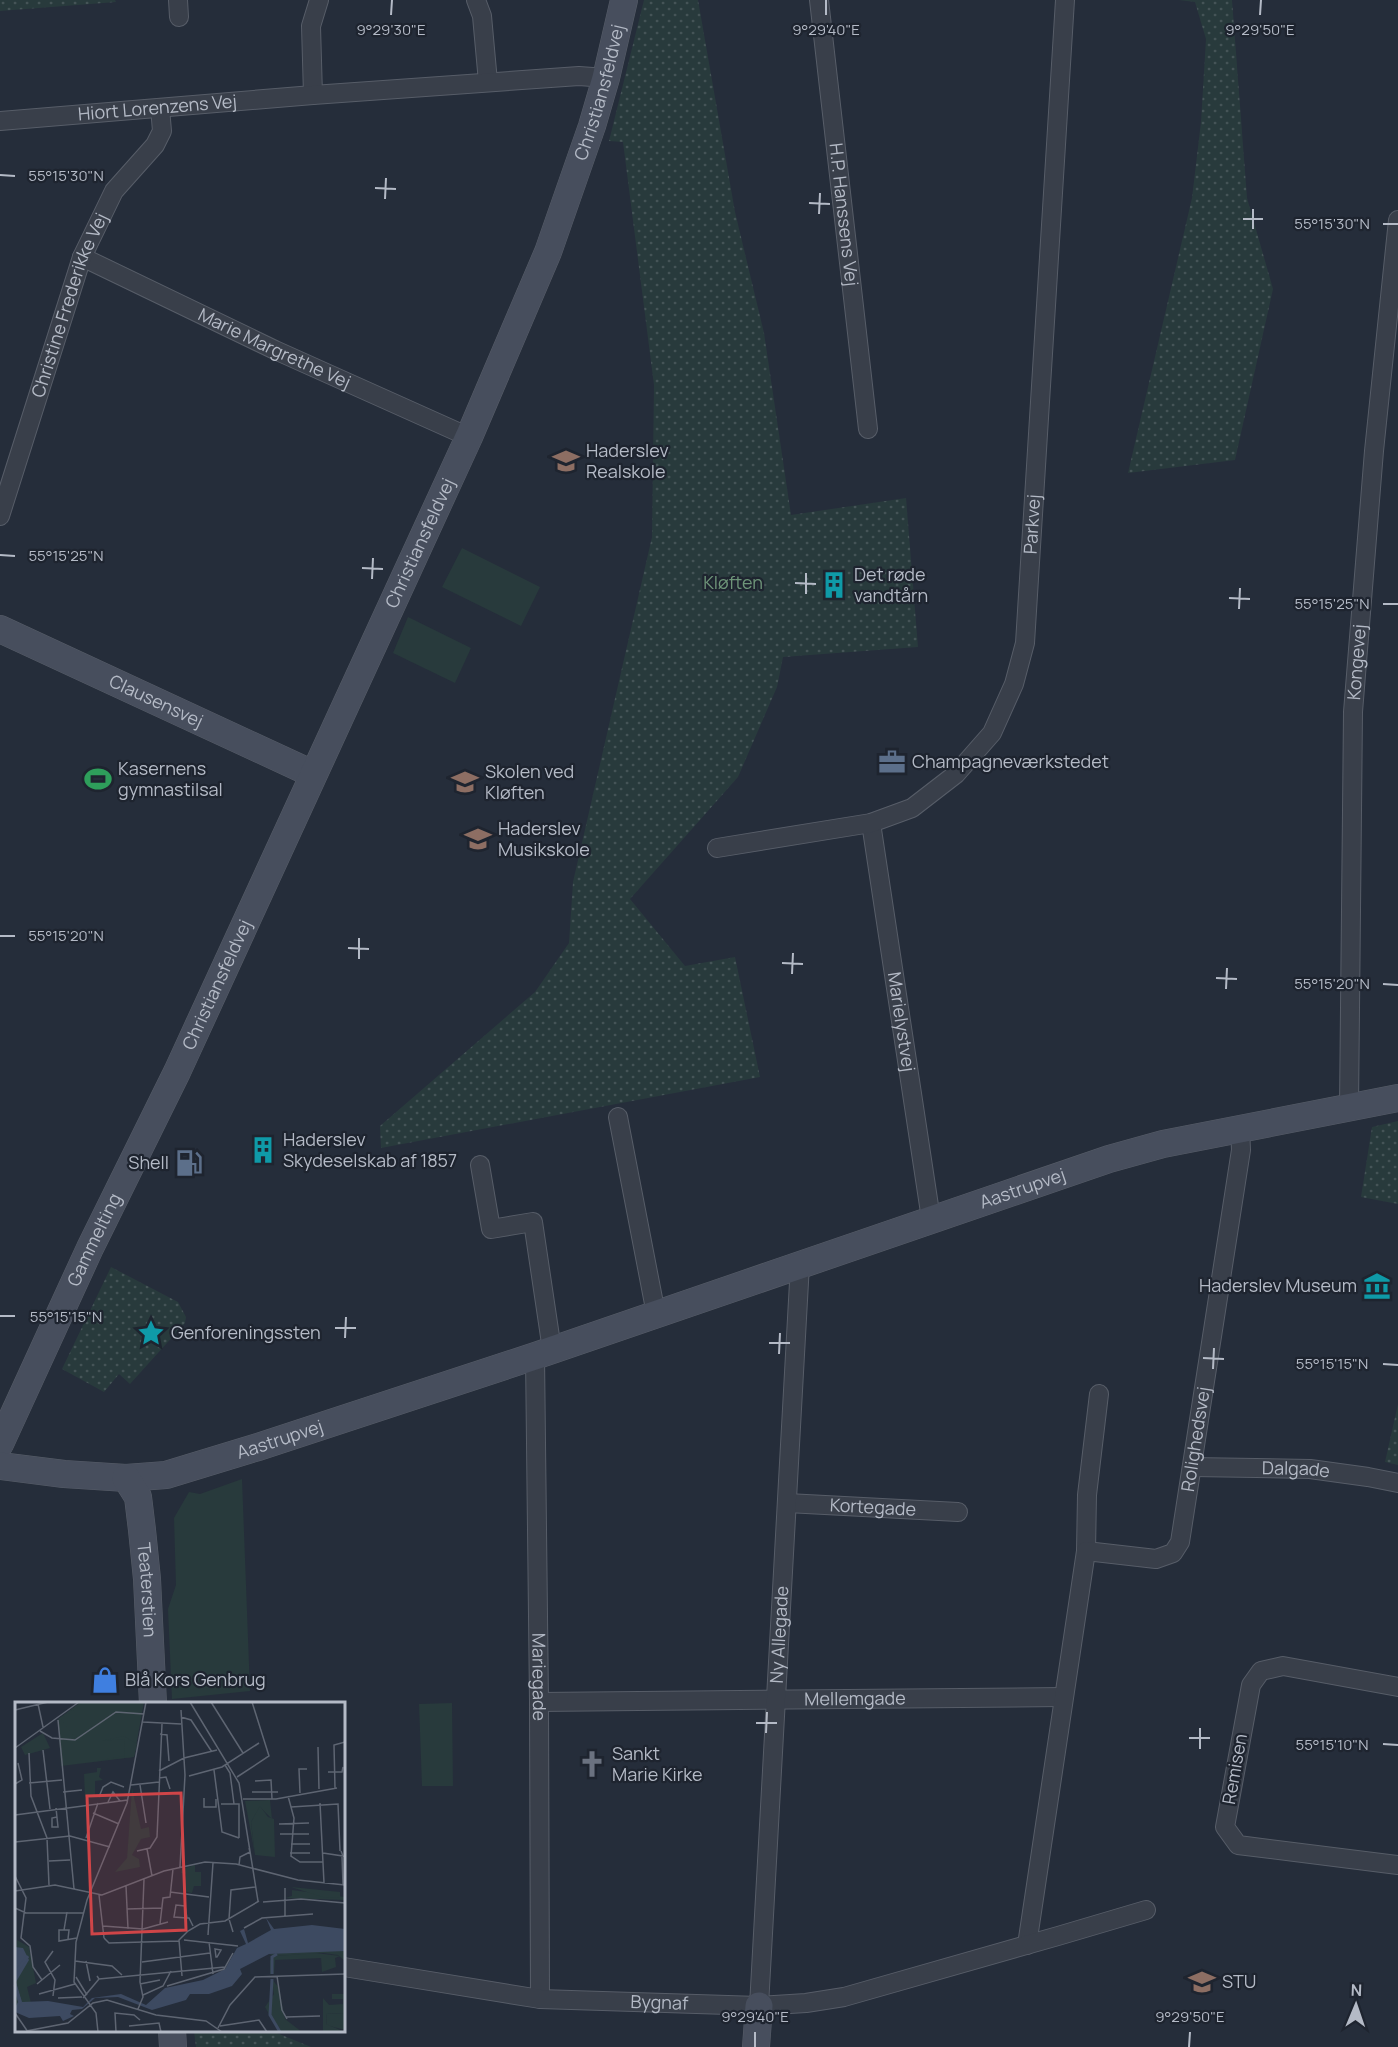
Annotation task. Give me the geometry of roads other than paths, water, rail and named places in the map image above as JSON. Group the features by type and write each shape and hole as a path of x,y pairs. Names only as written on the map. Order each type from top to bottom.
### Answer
{"street":[{"path":"476,0 482,16 488,82"},
{"name":"Christiansfeldvej","path":"177,1071 469,437 548,252 592,126 624,0"},
{"name":"H.P. Hanssens Vej","path":"819,0 868,429"},
{"name":"Parkvej","path":"717,848 871,823 912,808 956,774 992,733 1014,684 1024,643 1065,0"},
{"path":"313,95 311,26 314,1"},
{"name":"Hiort Lorenzens Vej","path":"0,122 488,82 579,76 606,78"},
{"name":"Christine Frederikke Vej","path":"0,516 82,257 114,191 155,145 162,131 160,108"},
{"name":"Kongevej","path":"1349,1108 1353,712 1374,451 1398,220"},
{"name":"Marie Margrethe Vej","path":"82,257 275,350 469,437"},
{"name":"Clausensvej","path":"0,629 314,774"},
{"name":"Marielystvej","path":"871,823 931,1219"},
{"name":"Gammelting","path":"0,1444 90,1248 177,1071"},
{"name":"Aastrupvej","path":"0,1466 64,1474 126,1478 166,1475 543,1353 1109,1159 1163,1144 1398,1098"},
{"path":"618,1117 656,1314"},
{"name":"Rolighedsvej","path":"1086,1551 1156,1559 1173,1553 1180,1542 1241,1150 1240,1128"},
{"path":"480,1164 491,1229 533,1222 543,1353"},
{"name":"Ny Allegade","path":"759,2006 800,1264"},
{"name":"Mariegade","path":"540,1999 539,1702 543,1353"},
{"path":"1027,1945 1086,1551 1087,1495 1099,1394"},
{"name":"Dalgade","path":"1192,1467 1310,1469 1398,1483"},
{"name":"Teaterstien","path":"126,1478 138,1497 142,1530 147,1579 153,1702"},
{"name":"Kortegade","path":"787,1503 958,1512"},
{"name":"Remisen","path":"1398,1687 1282,1666 1261,1671 1251,1685 1225,1827 1238,1845 1398,1864"},
{"name":"Mellemgade","path":"539,1702 1063,1697"},
{"name":"Bygnaf","path":"345,1967 540,1999 759,2006 806,2003 844,1996 1146,1910"},
{"path":"756,2047 759,2006"},
{"path":"172,2032 173,2047"}],"place":[{"name":"Haderslev Realskole","path":"566,461"},
{"name":"Det røde vandtårn","path":"834,585"},
{"name":"Champagneværkstedet","path":"892,762"},
{"name":"Kasernens gymnastilsal","path":"98,779"},
{"name":"Skolen ved Kløften","path":"465,782"},
{"name":"Haderslev Musikskole","path":"478,839"},
{"name":"Haderslev Skydeselskab af 1857","path":"263,1150"},
{"name":"Shell","path":"189,1163"},
{"name":"Haderslev Museum","path":"1377,1286"},
{"name":"Genforeningssten","path":"151,1333"},
{"name":"Blå Kors Genbrug","path":"105,1680"},
{"name":"Sankt Marie Kirke","path":"592,1764"},
{"name":"STU","path":"1202,1982"}],"park label":[{"name":"Kløften","path":"733,583"}]}
